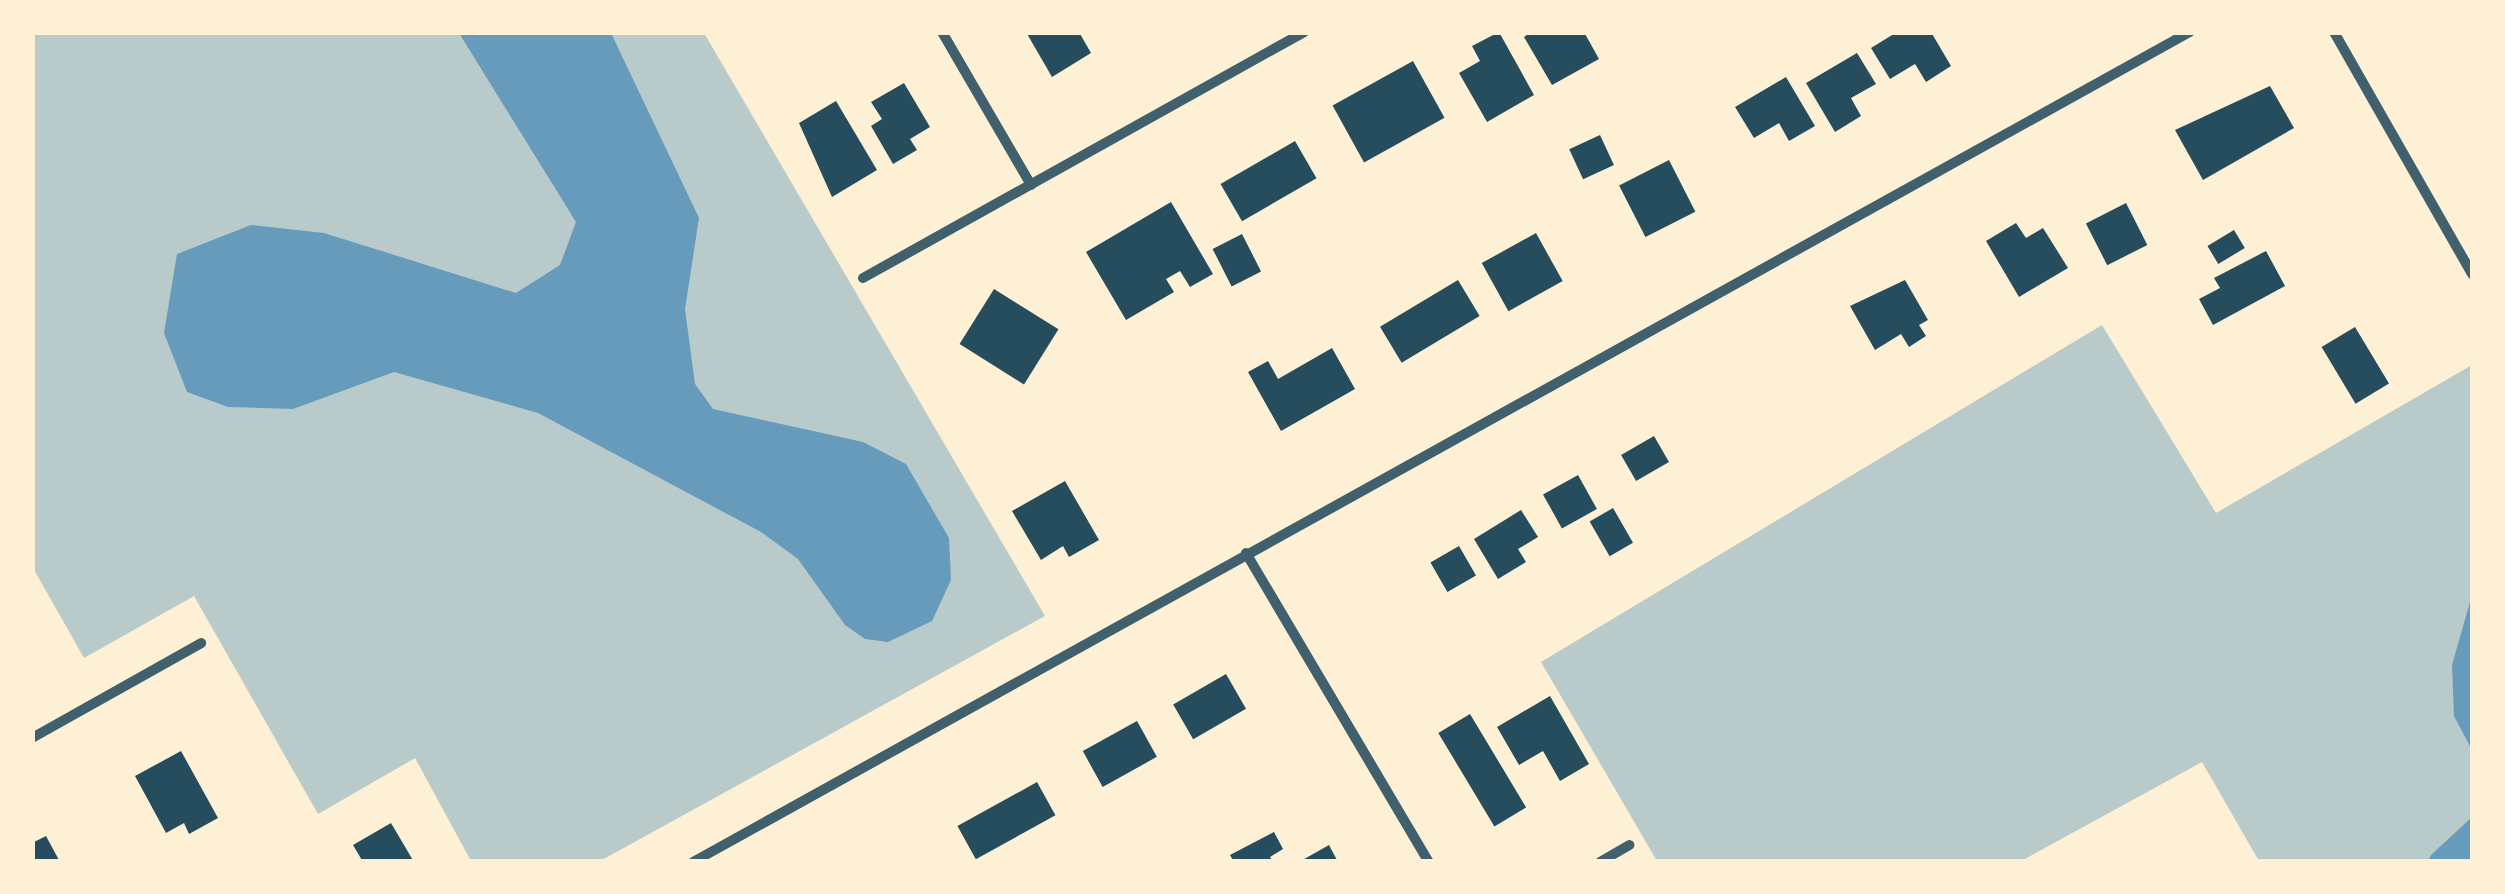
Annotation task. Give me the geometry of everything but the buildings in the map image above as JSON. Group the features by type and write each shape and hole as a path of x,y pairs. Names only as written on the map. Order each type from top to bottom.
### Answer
{"street":[{"path":"942,32 1031,185"},
{"path":"863,278 1304,32"},
{"path":"693,862 2190,32"},
{"path":"2334,32 2472,274"},
{"path":"1246,553 1429,862"},
{"path":"32,738 201,643"},
{"path":"1600,862 1630,845"}],"shaded area":[{"path":"32,33 704,33 1045,616 600,861 471,861 415,758 318,814 194,596 84,658 33,568"},
{"path":"2102,325 2216,513 2472,365 2472,861 2259,861 2202,762 2021,861 1657,861 1541,662"}],"water":[{"path":"459,33 611,33 699,218 685,309 695,384 713,409 863,442 906,464 949,538 951,580 932,621 888,642 865,639 845,625 798,559 761,532 538,413 394,372 293,409 228,407 187,392 164,333 177,254 251,225 324,233 516,293 560,265 576,222"},
{"path":"2472,595 2472,750 2454,716 2452,665"},
{"path":"2472,817 2472,861 2428,861 2431,855"}]}
